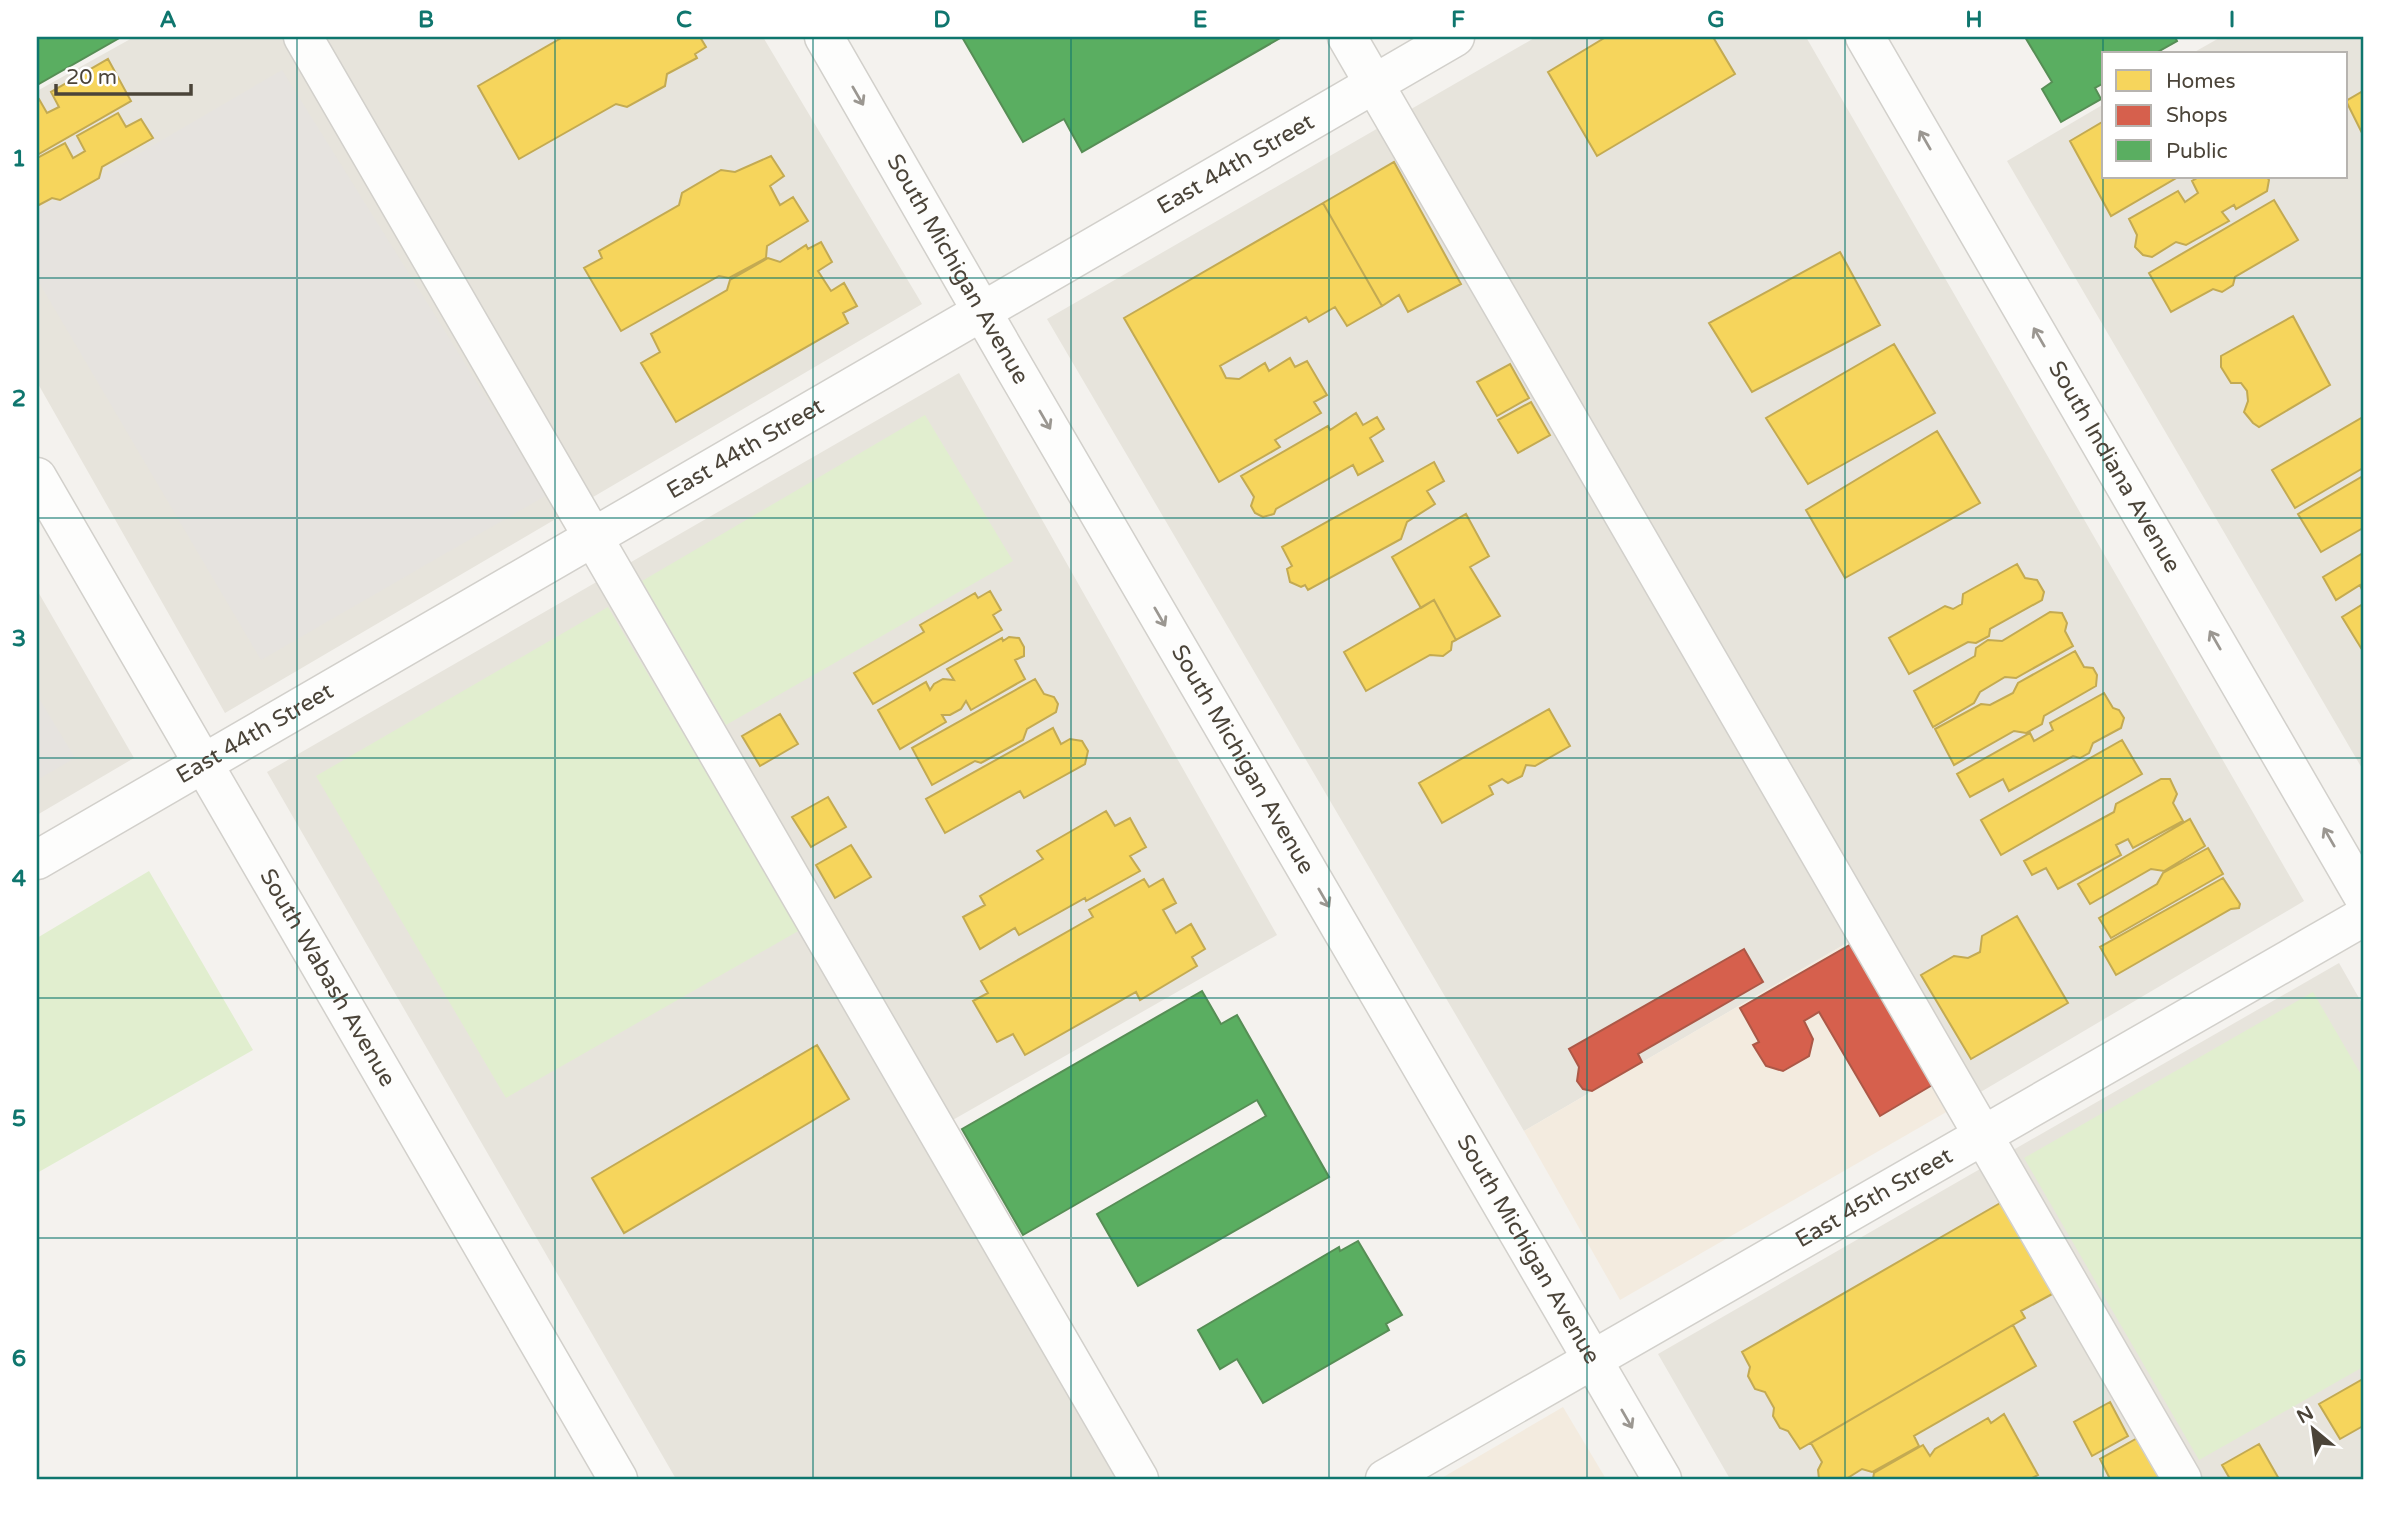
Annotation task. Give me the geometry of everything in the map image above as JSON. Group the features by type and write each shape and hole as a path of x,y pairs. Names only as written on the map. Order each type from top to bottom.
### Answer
{"street":[{"path":"303,37 1139,1479"},
{"name":"South Michigan Avenue","path":"824,37 1662,1479"},
{"path":"1347,37 2182,1479"},
{"name":"East 44th Street","path":"37,860 1455,37"},
{"name":"South Indiana Avenue","path":"1865,37 2363,896"},
{"name":"South Wabash Avenue","path":"37,477 618,1479"},
{"name":"East 45th Street","path":"1385,1479 2363,917"}],"shaded area":[{"path":"134,37 763,37 922,304 225,713 37,382 37,91"},
{"path":"1536,37 1806,37 2304,901 1962,1103 1864,933 1524,1131 1047,319"},
{"path":"2221,37 2363,37 2363,770 2007,161 2102,105 2102,178 2348,178 2348,52 2195,52"},
{"path":"282,70 547,495 261,660 37,279 37,213"},
{"path":"959,373 1277,935 937,1129 1139,1479 676,1479 267,772"},
{"path":"37,590 134,758 37,815"},
{"path":"37,695 75,758 37,780"},
{"path":"1864,933 1962,1103 1620,1300 1524,1131"},
{"path":"2339,963 2363,1005 2363,1479 1730,1479 1658,1354"},
{"path":"1563,1407 1606,1479 1440,1479"}],"green space":[{"path":"925,415 1013,561 726,725 642,581"},
{"path":"608,607 800,930 506,1098 316,776"},
{"path":"149,871 253,1050 37,1173 37,938"},
{"path":"2313,992 2363,1078 2363,1367 2199,1460 2024,1158"}],"building: Homes":[{"path":"563,37 700,37 706,47 695,54 697,58 667,74 665,86 627,107 616,104 519,159 478,86"},
{"path":"1606,37 1713,37 1735,74 1597,156 1548,72"},
{"path":"108,59 131,101 37,155 37,100 39,99 47,113 59,107 51,92"},
{"path":"2363,91 2363,133 2348,105 2348,100"},
{"path":"118,113 126,127 141,119 153,138 102,167 99,178 60,200 52,198 37,206 37,158 65,143 73,158 85,151 77,136"},
{"path":"2102,122 2102,178 2176,178 2111,216 2070,141"},
{"path":"771,156 784,176 770,186 780,205 793,197 808,221 767,246 766,258 729,278 719,276 621,331 584,268 602,258 599,251 679,205 682,193 721,170 735,172"},
{"path":"1394,162 1461,284 1408,312 1399,295 1382,306 1323,203"},
{"path":"2197,178 2269,180 2267,191 2236,209 2234,205 2222,212 2229,221 2186,245 2176,242 2152,257 2143,255 2135,247 2137,235 2129,219 2178,191 2185,202 2198,193 2192,181"},
{"path":"2274,200 2298,240 2235,277 2233,285 2222,292 2213,289 2171,312 2149,273"},
{"path":"1323,203 1382,306 1347,326 1335,307 1309,322 1306,317 1220,366 1226,378 1239,379 1265,363 1269,371 1290,358 1295,367 1307,361 1327,395 1314,402 1321,413 1275,440 1280,447 1219,482 1124,318"},
{"path":"821,242 832,262 818,271 831,291 844,283 857,306 843,313 848,323 676,422 641,363 660,352 651,334 727,290 730,280 768,258 780,262 806,245 808,249"},
{"path":"1840,252 1880,325 1752,392 1709,323"},
{"path":"2293,316 2330,385 2259,427 2244,412 2248,401 2247,391 2241,383 2231,383 2221,367 2221,356"},
{"path":"1894,344 1935,413 1808,484 1766,418"},
{"path":"1510,364 1529,398 1497,416 1477,382"},
{"path":"1531,402 1550,435 1518,453 1498,420"},
{"path":"1356,413 1363,425 1377,417 1384,429 1370,438 1383,461 1358,475 1353,465 1276,509 1274,514 1263,517 1255,513 1251,506 1254,497 1241,476 1328,426 1330,430"},
{"path":"2363,417 2363,468 2295,508 2272,470"},
{"path":"1937,431 1980,503 1845,578 1806,510"},
{"path":"1434,462 1444,481 1427,491 1435,504 1407,522 1401,539 1308,590 1305,585 1301,587 1290,582 1287,569 1292,566 1282,547"},
{"path":"2363,476 2363,528 2321,552 2298,514"},
{"path":"1466,514 1489,556 1470,567 1500,616 1456,640 1434,600 1421,608 1392,557"},
{"path":"2363,553 2363,592 2360,585 2336,600 2323,577"},
{"path":"2017,564 2025,578 2037,580 2044,592 2042,600 1990,629 1989,636 1976,643 1968,642 1909,674 1889,638 1945,606 1953,609 1962,604 1963,594"},
{"path":"990,591 1001,610 993,615 1002,630 873,704 854,673 924,632 920,625 975,593 978,598"},
{"path":"1434,600 1456,640 1452,642 1451,650 1443,656 1430,655 1366,691 1344,652"},
{"path":"2363,604 2363,646 2361,648 2342,617"},
{"path":"2050,612 2062,613 2067,623 2065,631 2073,646 2016,678 2005,677 1980,692 1974,703 1933,727 1914,691 1975,656 1976,648 1988,640 2002,641"},
{"path":"1009,637 1019,638 1024,647 1024,656 1015,660 1025,679 971,710 966,701 961,709 950,715 942,715 946,722 900,749 878,710 926,682 930,690 943,679 954,680 947,669 1002,638 1003,641"},
{"path":"2075,651 2084,667 2093,668 2097,675 2096,686 2044,716 2042,724 2026,733 2014,731 1954,765 1935,729 1981,704 1990,705 2013,693 2018,683"},
{"path":"1035,679 1044,694 1054,697 1058,704 1056,712 1027,729 1023,740 981,763 975,761 932,785 912,748"},
{"path":"2104,693 2113,708 2119,710 2124,718 2121,728 2093,743 2089,753 2080,758 2073,756 2009,791 2003,779 1970,797 1957,774 2030,733 2034,741 2053,730 2050,723"},
{"path":"1549,709 1570,746 1535,766 1526,765 1522,776 1508,783 1502,779 1489,786 1493,794 1442,823 1419,783"},
{"path":"780,714 798,744 760,766 742,736"},
{"path":"1053,728 1061,744 1070,739 1082,741 1088,751 1085,764 1024,798 1020,791 945,833 926,799"},
{"path":"2122,740 2142,774 2001,855 1981,820"},
{"path":"2161,779 2170,779 2177,794 2173,803 2183,821 2133,848 2128,839 2116,845 2121,855 2058,889 2046,868 2032,875 2024,861 2114,812 2116,804"},
{"path":"828,797 846,827 811,847 792,817"},
{"path":"1106,811 1115,826 1130,818 1146,847 1130,856 1140,871 1019,935 1015,928 980,949 963,917 985,905 980,896 1043,859 1037,851"},
{"path":"2190,819 2205,846 2164,871 2151,869 2090,904 2078,884"},
{"path":"851,845 871,877 835,898 816,865"},
{"path":"2208,848 2223,874 2111,938 2099,918 2157,884 2163,873"},
{"path":"2223,878 2240,904 2239,908 2231,909 2116,975 2100,947"},
{"path":"1144,879 1149,887 1163,879 1176,903 1163,910 1176,933 1191,924 1205,949 1192,957 1197,966 1140,1000 1136,992 1025,1055 1013,1034 997,1042 973,1001 988,993 981,981 1093,917 1089,910"},
{"path":"2017,916 2068,1003 1971,1059 1921,975 1954,956 1968,958 1980,952 1982,936"},
{"path":"817,1045 849,1099 624,1233 592,1178"},
{"path":"2002,1202 2054,1293 2021,1311 2025,1318 1800,1449 1788,1431 1780,1428 1773,1416 1774,1408 1765,1392 1755,1389 1748,1376 1750,1367 1742,1352"},
{"path":"2013,1325 2036,1366 1914,1436 1919,1446 1872,1472 1862,1469 1846,1479 1819,1479 1818,1470 1822,1462 1811,1443"},
{"path":"2363,1379 2363,1426 2340,1439 2319,1404"},
{"path":"2110,1402 2128,1436 2092,1456 2074,1422"},
{"path":"2004,1414 2038,1475 2030,1479 1873,1479 1874,1473 1923,1445 1930,1456 1935,1449 1988,1418 1991,1423"},
{"path":"2141,1436 2168,1479 2106,1479 2109,1477 2100,1459"},
{"path":"2259,1444 2279,1479 2230,1479 2222,1465"}],"building: Shops":[{"path":"1853,943 1934,1084 1880,1116 1819,1012 1804,1021 1813,1039 1809,1056 1783,1071 1766,1066 1753,1045 1759,1042 1740,1008"},
{"path":"1744,949 1763,982 1638,1054 1642,1062 1592,1091 1583,1089 1577,1081 1579,1067 1569,1049"}],"building: Public":[{"path":"37,37 121,37 37,85"},
{"path":"962,37 1282,37 1082,152 1064,119 1023,142"},
{"path":"2025,37 2175,37 2177,41 2158,52 2102,52 2102,84 2095,88 2101,99 2061,122 2042,89 2052,82"},
{"path":"1202,991 1221,1024 1237,1015 1329,1177 1138,1286 1097,1214 1266,1116 1257,1100 1023,1235 962,1129"},
{"path":"1358,1241 1402,1315 1386,1324 1389,1330 1263,1403 1237,1359 1220,1369 1198,1330 1339,1247 1340,1251"}]}
